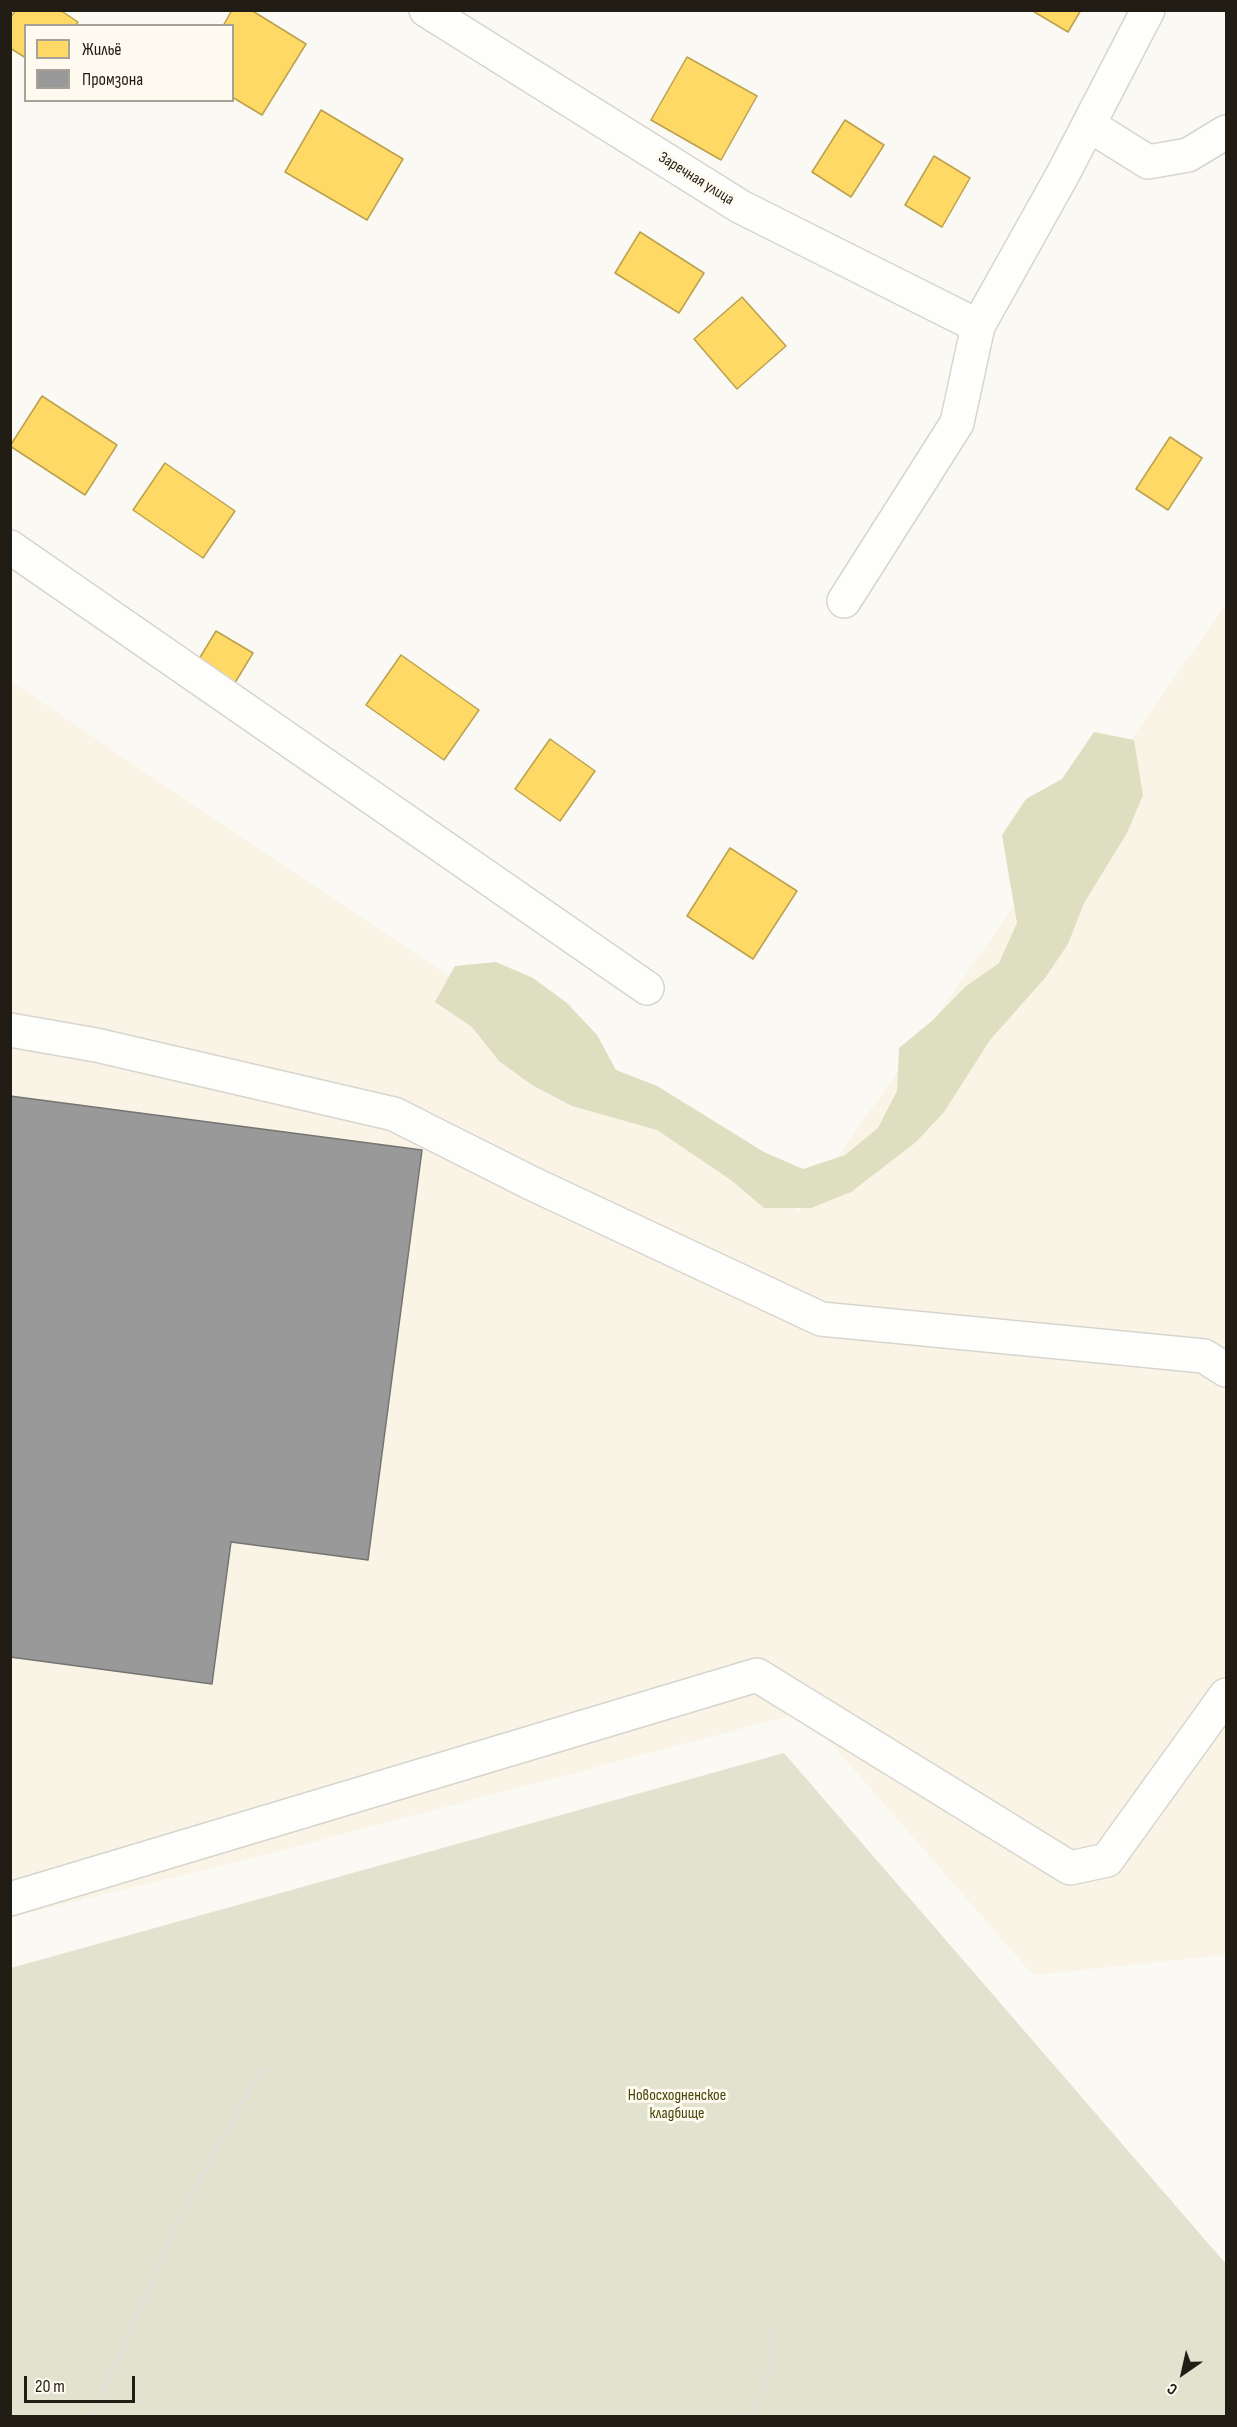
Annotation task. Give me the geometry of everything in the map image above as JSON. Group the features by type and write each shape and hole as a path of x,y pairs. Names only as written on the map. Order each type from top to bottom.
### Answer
{"street":[{"name":"Заречная улица","path":"426,10 741,207 978,326"},
{"path":"844,601 957,423 978,326 1089,125 1148,10"},
{"path":"1089,125 1148,162 1188,155 1227,132"},
{"path":"10,547 647,988"},
{"path":"10,1030 96,1045 394,1114 531,1183 821,1318 1204,1356 1227,1370"},
{"path":"10,1899 758,1675 1070,1868 1107,1860 1227,1695"}],"path":[{"path":"93,2416 181,2214 261,2069"},
{"path":"751,2416 766,2389 774,2328"}],"shaded area":[{"path":"1226,604 1226,1955 1033,1975 804,1712 271,1853 11,1917 10,681 799,1212"}],"green space":[{"path":"1094,732 1134,740 1143,795 1127,833 1084,903 1068,944 1045,978 990,1040 944,1112 916,1142 851,1192 811,1208 764,1208 731,1180 657,1130 572,1106 532,1085 499,1061 472,1027 435,1002 455,966 496,962 533,978 567,1003 597,1035 616,1070 657,1086 764,1152 803,1169 845,1155 878,1128 897,1091 899,1048 933,1020 965,987 999,963 1017,923 1002,835 1026,799 1062,779"},
{"name":"Новосходненское кладбище","path":"784,1753 1226,2264 1226,2416 11,2416 11,1968"}],"building: Жильё":[{"path":"16,10 60,10 78,22 76,24 24,24 24,57 10,48 10,18"},
{"path":"232,10 251,10 306,44 262,115 234,98 234,24 224,24"},
{"path":"1031,10 1081,10 1068,32"},
{"path":"687,57 757,96 721,160 651,120"},
{"path":"321,110 403,159 367,220 285,172"},
{"path":"845,120 884,145 851,197 812,172"},
{"path":"934,156 970,178 942,227 905,205"},
{"path":"640,232 704,273 679,313 615,273"},
{"path":"742,297 786,346 737,389 694,339"},
{"path":"42,396 117,445 85,495 10,446"},
{"path":"1170,437 1202,458 1168,510 1136,489"},
{"path":"165,463 235,511 203,558 133,510"},
{"path":"216,631 253,653 233,686 196,664"},
{"path":"401,655 479,710 444,760 366,705"},
{"path":"550,739 595,771 560,821 515,789"},
{"path":"730,848 797,891 753,959 687,916"}],"building: Промзона":[{"path":"10,1096 422,1150 368,1560 231,1542 212,1684 10,1657"}]}
